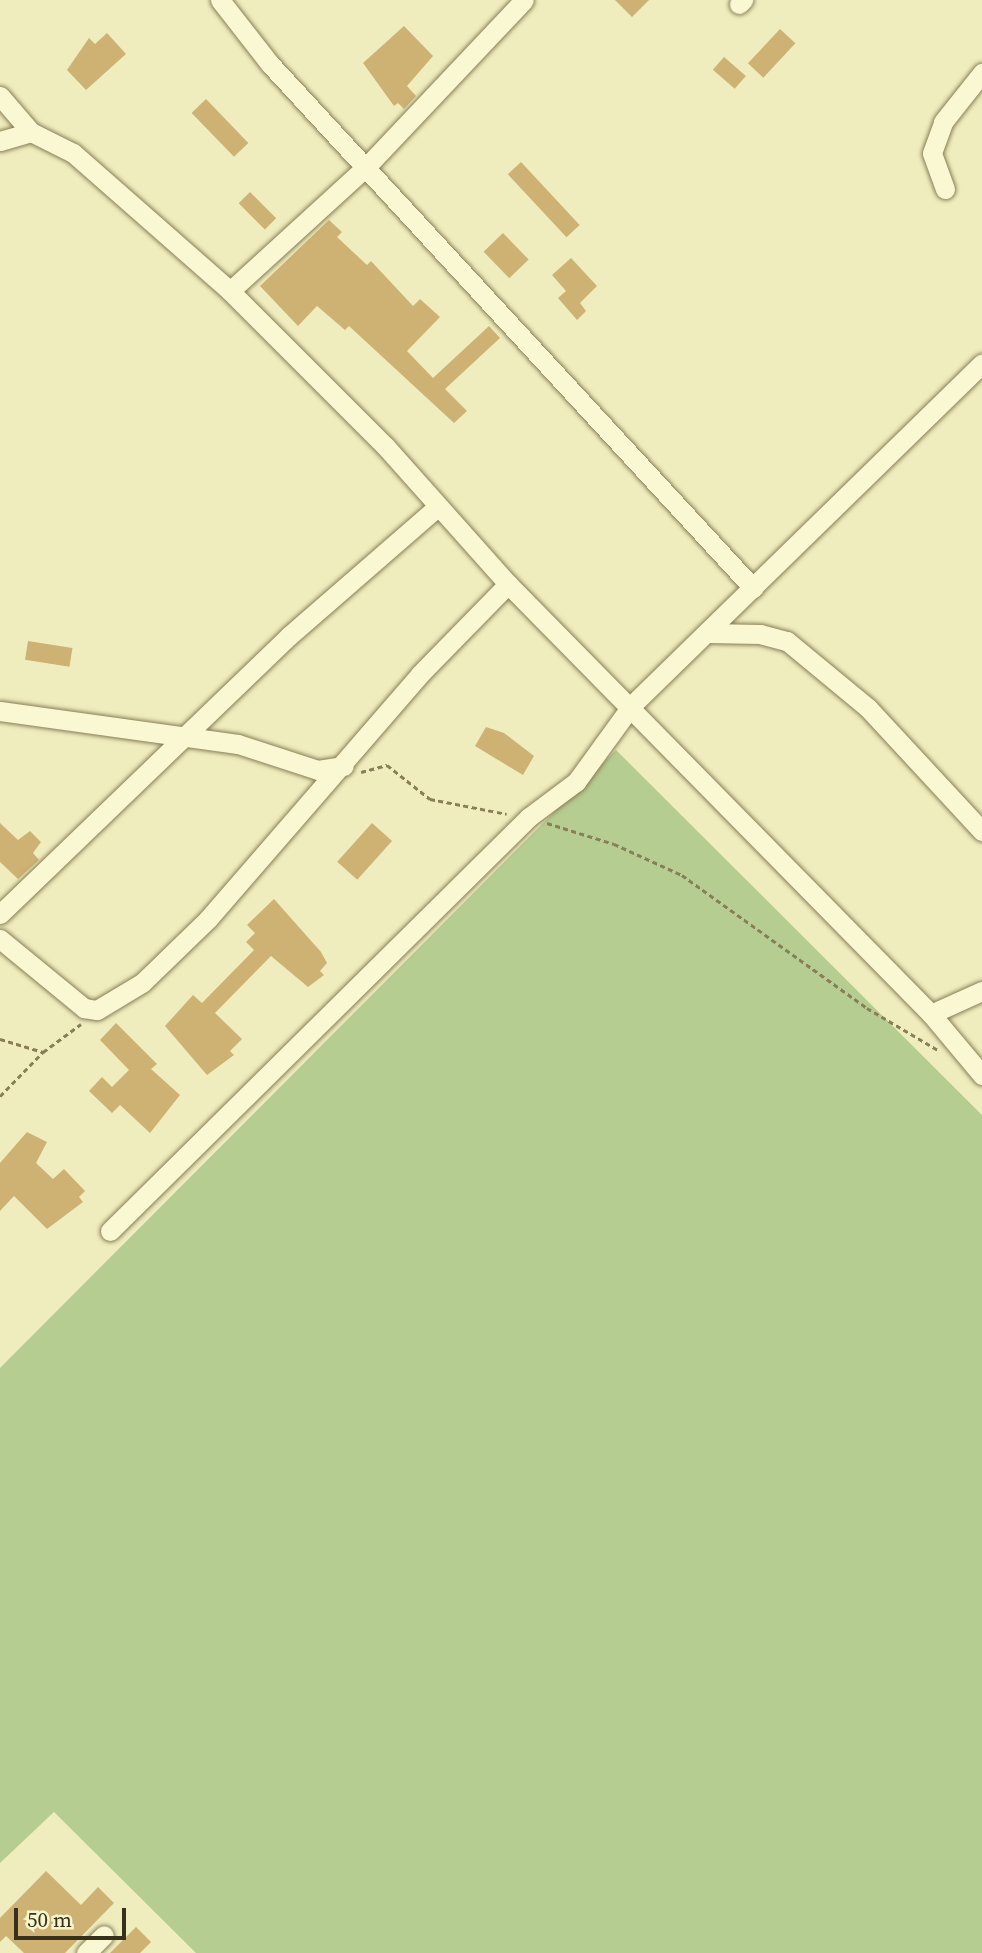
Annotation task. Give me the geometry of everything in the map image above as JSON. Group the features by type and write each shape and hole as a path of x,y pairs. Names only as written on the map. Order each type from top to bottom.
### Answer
{"street":[{"path":"220,0 270,64 367,166 753,588"},
{"path":"230,291 367,166 524,0"},
{"path":"945,189 932,153 943,122 982,74"},
{"path":"0,96 32,132 51,138 102,175 230,291 386,447 508,584 632,705 931,1014 982,1075"},
{"path":"0,141 32,132"},
{"path":"110,1231 529,817 576,782 632,705 708,634 982,363"},
{"path":"0,914 186,735 437,507"},
{"path":"0,939 84,1008 97,1010 142,983 208,919 344,766 420,674 508,584"},
{"path":"708,634 760,634 787,641 869,708 982,831"},
{"path":"0,710 238,744 318,770 344,766"},
{"path":"931,1014 982,990"},
{"path":"86,1953 104,1936"}],"path":[{"path":"344,766 361,773 387,765 430,799 529,817 614,844 682,875 867,1008 944,1053"},
{"path":"0,1096 43,1052 97,1010"},
{"path":"0,1039 43,1052"}],"green space":[{"path":"616,750 982,1115 982,1953 196,1953 54,1812 0,1863 0,1368"}],"building":[{"path":"615,0 649,0 632,17"},
{"path":"404,26 433,56 407,86 416,96 404,109 398,103 394,106 363,63"},
{"path":"780,29 795,43 763,78 748,63"},
{"path":"107,33 126,54 86,90 67,70 89,38 95,44"},
{"path":"724,57 746,76 735,89 713,70"},
{"path":"206,99 248,143 234,157 192,113"},
{"path":"521,162 580,225 566,237 508,174"},
{"path":"250,192 276,218 265,229 239,203"},
{"path":"329,220 342,232 337,237 367,265 371,261 413,306 420,299 440,317 407,351 433,378 489,326 500,338 445,389 467,411 454,423 349,326 345,330 317,306 298,326 260,286"},
{"path":"503,233 529,260 509,278 484,252"},
{"path":"571,258 597,286 580,303 586,311 577,320 558,298 566,291 552,275"},
{"path":"28,641 72,648 69,667 25,660"},
{"path":"486,727 504,733 534,756 523,775 475,746"},
{"path":"0,823 18,840 30,831 41,842 33,853 39,860 18,879 0,862"},
{"path":"372,823 392,841 357,880 337,862"},
{"path":"274,899 321,952 327,963 320,971 324,975 308,987 271,956 215,1013 242,1039 230,1051 234,1055 207,1075 165,1026 193,995 202,1003 254,950 246,942 255,933 247,925"},
{"path":"116,1023 157,1064 151,1069 180,1095 150,1133 120,1105 112,1113 89,1091 102,1077 112,1087 129,1070 100,1040"},
{"path":"27,1132 47,1142 36,1163 53,1179 64,1169 85,1191 79,1197 83,1202 47,1229 14,1196 0,1211 0,1163"},
{"path":"46,1871 81,1905 98,1887 114,1903 65,1953 24,1953 6,1936 0,1942 0,1918"},
{"path":"136,1927 151,1942 140,1953 110,1953"}]}
